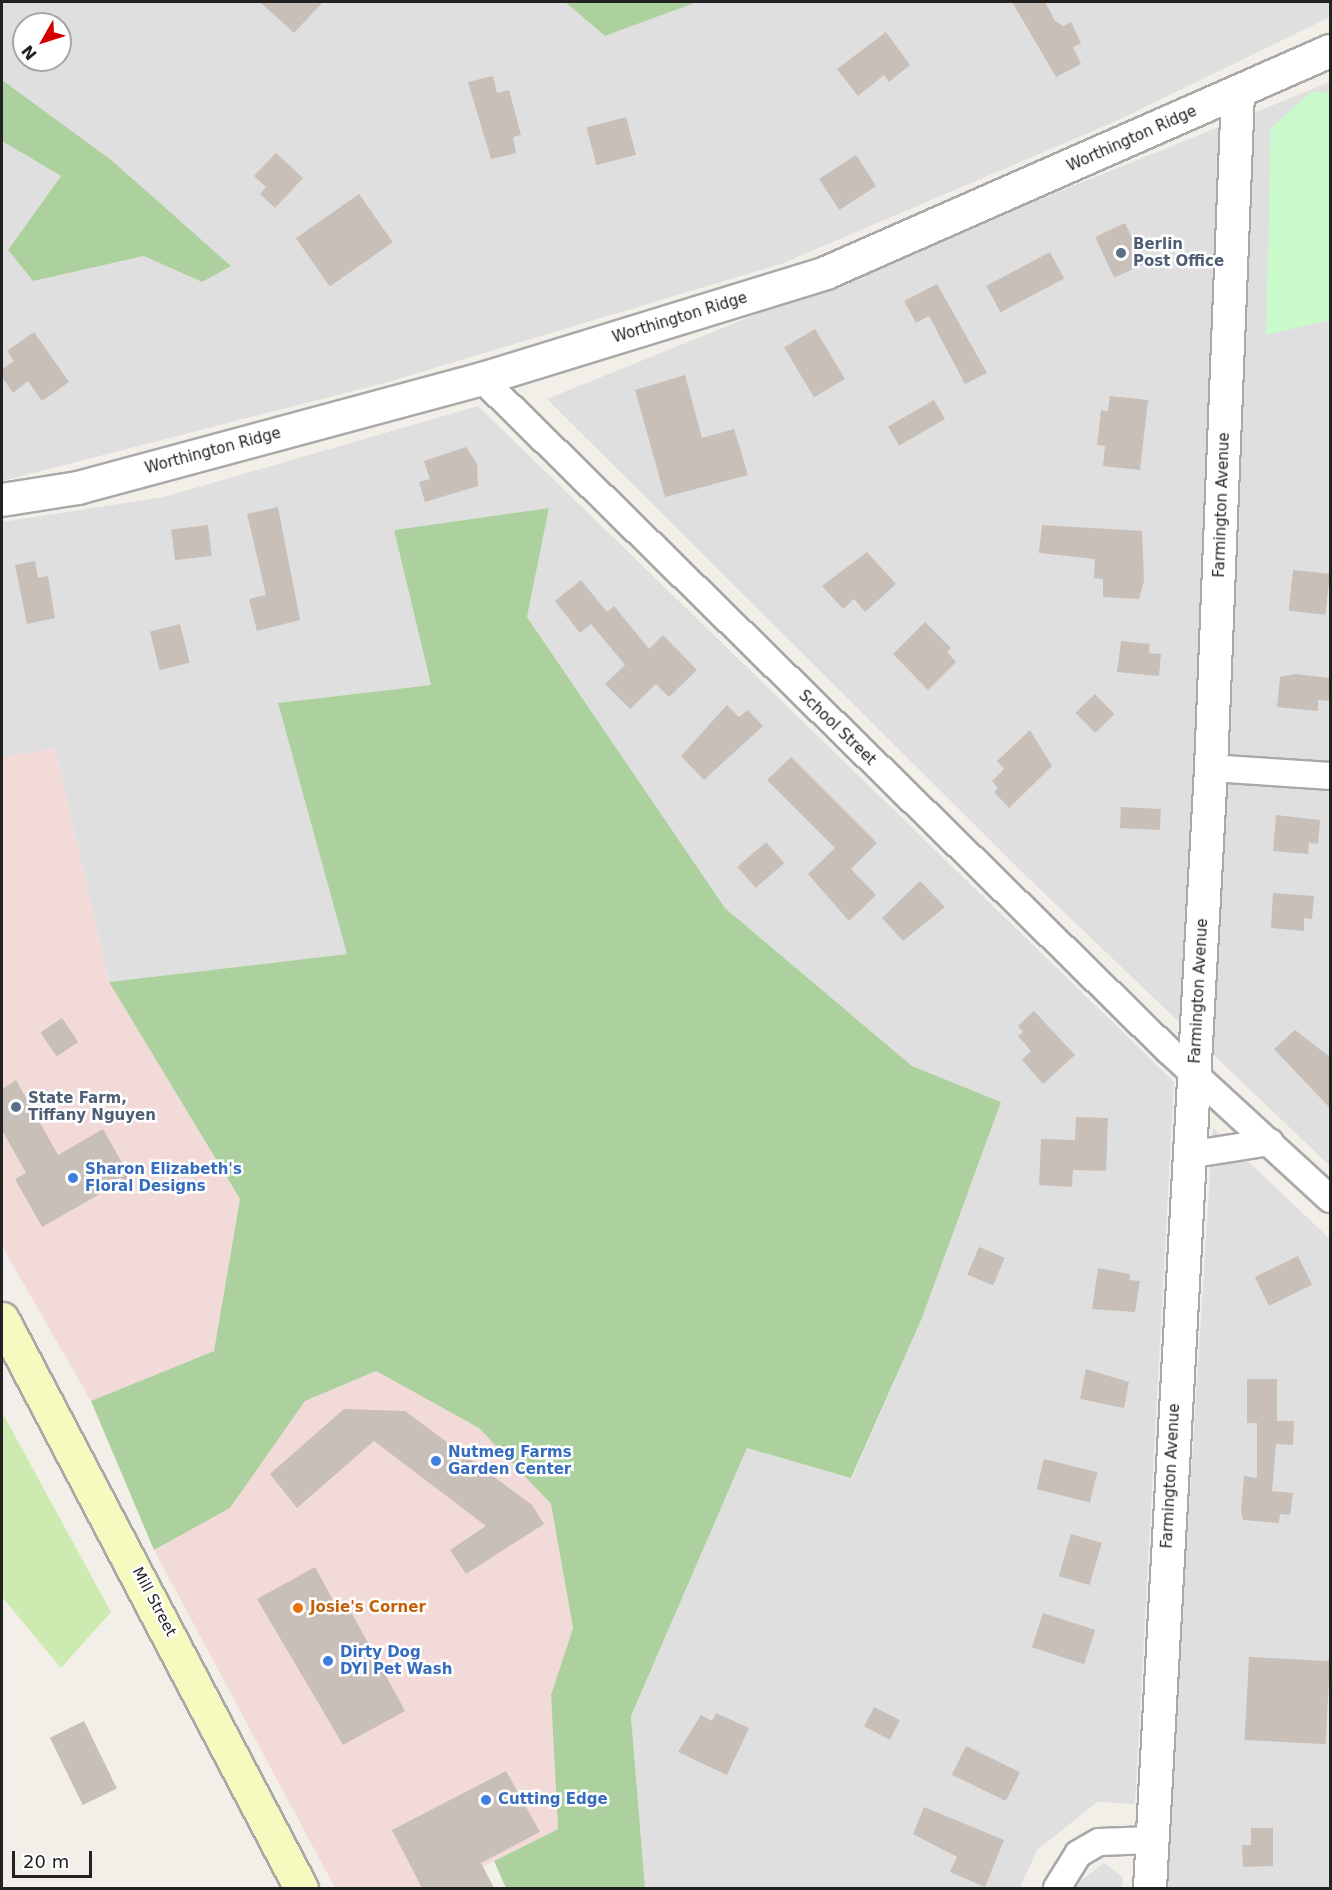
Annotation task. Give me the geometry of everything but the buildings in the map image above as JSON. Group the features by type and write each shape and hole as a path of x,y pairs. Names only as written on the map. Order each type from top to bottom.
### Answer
{"main road":[{"name":"Mill Street","path":"2,1319 301,1888"}],"street":[{"name":"Worthington Ridge","path":"2,500 78,488 482,379 826,273 1329,54"},
{"name":"Farmington Avenue","path":"1150,1888 1188,1155 1195,1073 1211,768 1238,93"},
{"name":"School Street","path":"482,379 1195,1073 1330,1199"},
{"path":"1211,768 1330,776"},
{"path":"1188,1155 1270,1142"},
{"path":"1057,1888 1078,1854 1099,1842 1153,1840"}],"shaded area":[{"path":"2,2 565,2 605,36 697,2 1330,2 1330,17 1114,122 781,264 388,382 2,481 2,141 61,176 8,250 33,281 144,256 202,282 110,159 2,80"},
{"path":"1330,82 1330,1166 1025,875 547,399"},
{"path":"478,406 1174,1082 1135,1804 1097,1802 1037,1850 1020,1888 645,1888 631,1716 747,1448 852,1478 922,1318 1001,1102 912,1066 725,908 527,617 549,508 394,530 431,685 278,703 348,954 109,982 55,748 2,758 2,522 164,497"},
{"path":"55,748 109,982 240,1199 214,1351 91,1401 2,1246 2,758"},
{"path":"1213,1128 1330,1239 1330,1888 1165,1888"},
{"path":"376,1371 479,1428 551,1504 573,1628 551,1695 558,1829 440,1888 335,1888 154,1550 230,1508 305,1401"},
{"path":"1104,1863 1123,1877 1122,1888 1072,1888"}],"green space":[{"path":"565,2 697,2 605,36"},
{"path":"2,80 110,159 231,266 202,282 144,256 33,281 8,250 61,176 2,141"},
{"path":"1311,92 1330,93 1330,320 1266,335 1271,128"},
{"path":"549,508 527,617 725,908 912,1066 1001,1102 922,1318 851,1478 747,1448 631,1716 645,1888 506,1888 494,1861 558,1829 551,1695 573,1628 551,1504 479,1428 376,1371 305,1401 230,1508 154,1550 91,1401 214,1351 240,1199 109,982 347,954 278,703 431,685 394,530"},
{"path":"2,1412 111,1612 61,1668 2,1597"}],"place":[{"name":"Berlin Post Office","path":"1121,253"},
{"name":"State Farm, Tiffany Nguyen","path":"16,1107"},
{"name":"Sharon Elizabeth's Floral Designs","path":"73,1178"},
{"name":"Nutmeg Farms Garden Center","path":"436,1461"},
{"name":"Josie's Corner","path":"298,1608"},
{"name":"Dirty Dog DYI Pet Wash","path":"328,1661"},
{"name":"Cutting Edge","path":"486,1800"}]}
